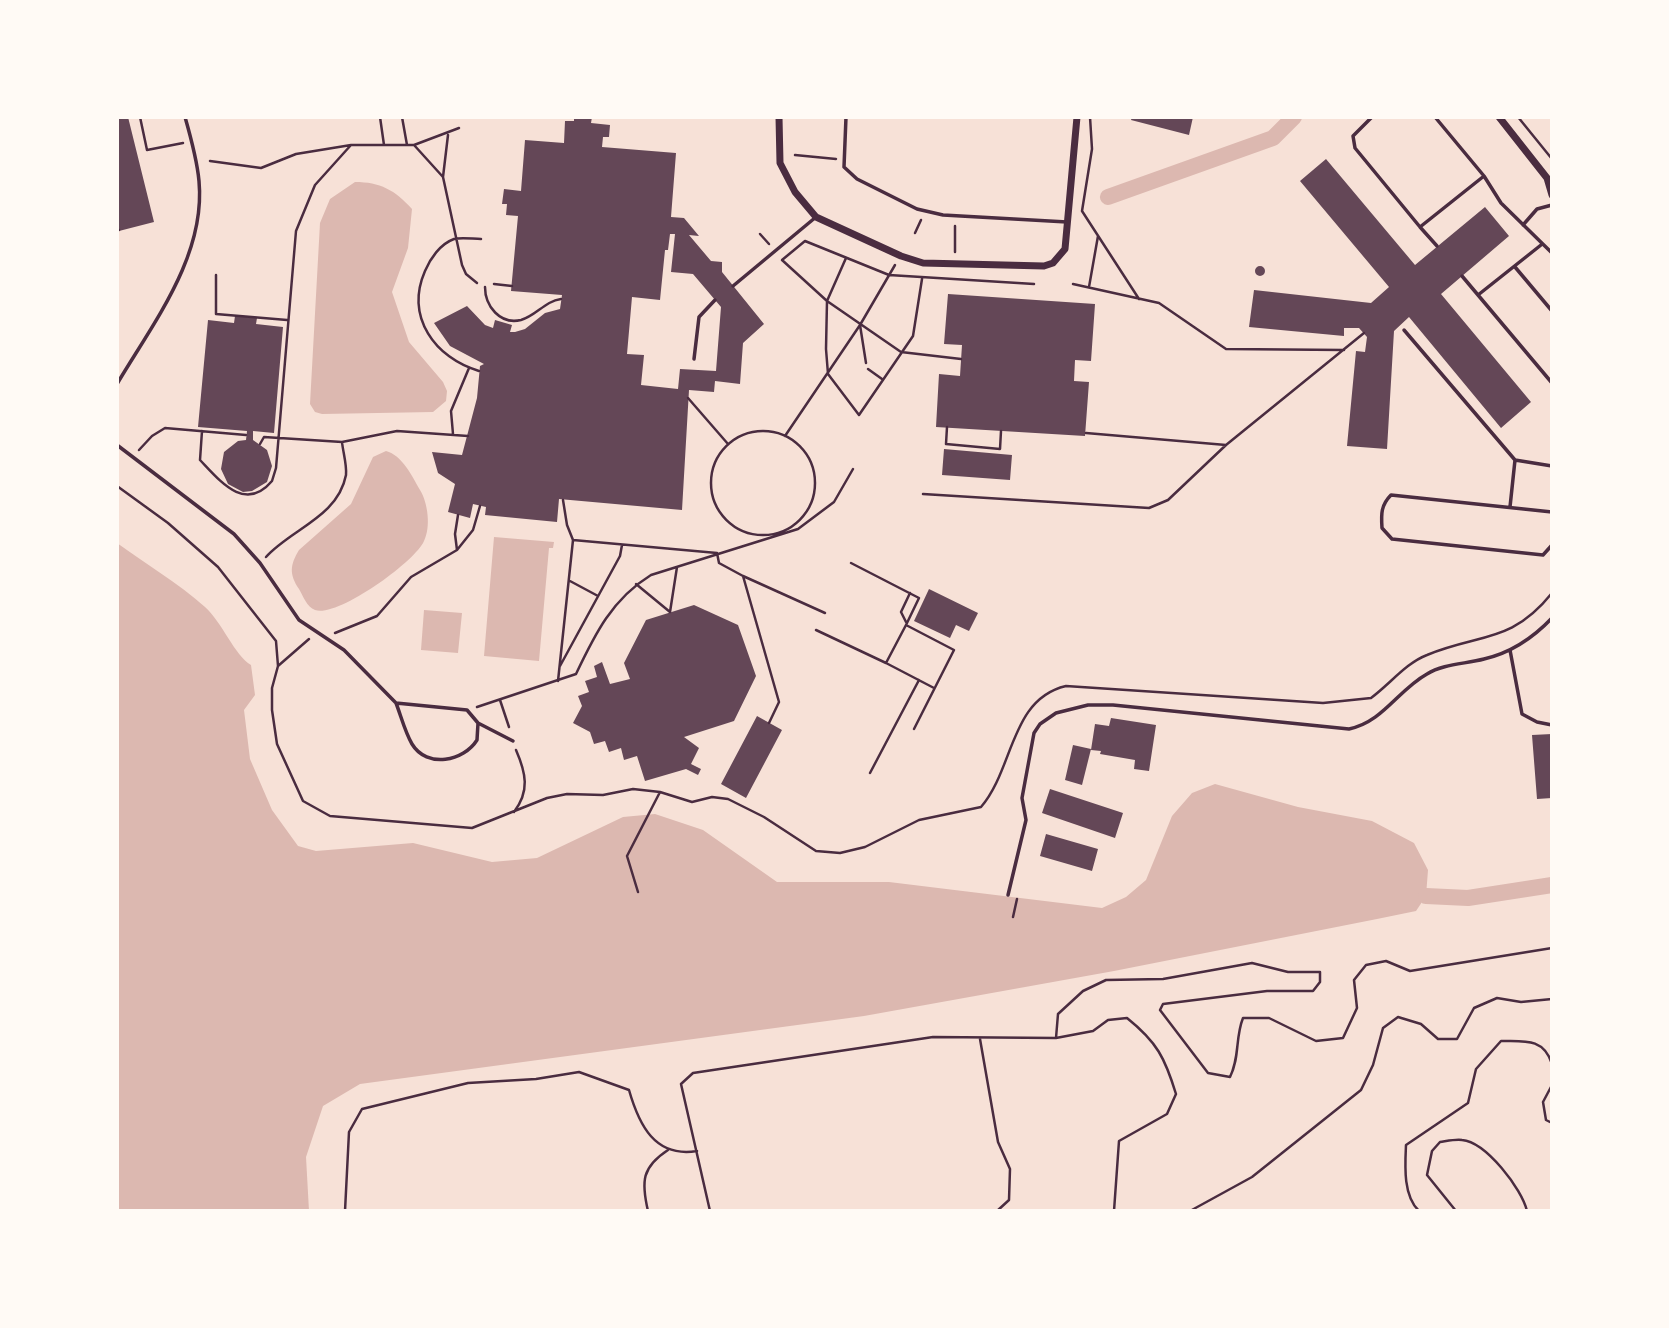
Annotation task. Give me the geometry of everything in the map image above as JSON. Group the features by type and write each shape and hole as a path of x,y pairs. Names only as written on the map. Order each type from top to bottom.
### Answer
{"street":[{"path":"779,117 780,163 795,192 816,217 901,256 923,262 1044,266 1061,257 1069,222 1077,117"},
{"path":"1499,117 1547,178 1552,195"}],"lane":[{"path":"117,384 185,266 196,226 199,181 186,117"},
{"path":"846,117 844,167 857,179 887,194 925,211 1069,222"},
{"path":"1372,117 1353,136 1355,148 1437,246"},
{"path":"1435,117 1484,176 1501,202 1552,253"},
{"path":"1420,227 1484,176"},
{"path":"1523,225 1537,209 1552,205"},
{"path":"733,286 816,217"},
{"path":"1478,295 1541,244"},
{"path":"1515,267 1552,311"},
{"path":"1462,276 1552,383"},
{"path":"694,359 699,317 715,300"},
{"path":"1404,330 1516,460 1552,466"},
{"path":"117,445 225,526 260,563 292,611 316,633 349,655 396,703 412,744 418,751 436,759 459,757 467,753 477,740 478,723"},
{"path":"1510,508 1516,460"},
{"path":"1552,512 1391,495 1382,506 1382,528 1392,538 1543,555 1552,545"},
{"path":"1008,895 1026,820 1023,798 1034,733 1040,724 1056,713 1088,705 1113,705 1349,729 1362,726 1377,717 1425,674 1510,650 1530,639 1552,618"},
{"path":"1510,650 1522,714 1537,722 1552,724"},
{"path":"396,703 467,710 478,723 513,741"}],"path":[{"path":"140,117 147,149"},
{"path":"380,117 384,145"},
{"path":"402,117 407,145"},
{"path":"1090,117 1092,149 1082,211 1139,299"},
{"path":"1518,117 1552,159"},
{"path":"210,161 261,168 296,154 351,145 414,145 459,128"},
{"path":"449,133 443,155 443,177 466,274 477,283"},
{"path":"142,151 178,142"},
{"path":"202,431 200,460 225,487 242,495 259,492 272,481 296,230 303,208 315,185 351,145"},
{"path":"414,145 443,177"},
{"path":"795,155 843,159"},
{"path":"915,233 925,211"},
{"path":"955,215 955,252"},
{"path":"760,234 769,244"},
{"path":"1089,287 1098,236"},
{"path":"480,371 454,361 433,343 424,330 418,305 419,291 427,266 440,248 457,238 481,239"},
{"path":"805,241 782,260 827,302 901,352 961,359"},
{"path":"846,258 827,302 828,374 859,415 913,336 922,279"},
{"path":"785,436 860,325 895,265"},
{"path":"216,275 216,314 287,320"},
{"path":"494,284 512,286"},
{"path":"1073,284 1159,303 1226,349 1343,349"},
{"path":"485,287 485,299 491,309 505,318 521,320 550,302 561,299"},
{"path":"504,323 505,318"},
{"path":"860,325 866,363"},
{"path":"923,494 1149,508 1168,500 1226,445 1364,333"},
{"path":"453,435 451,411 470,368"},
{"path":"869,369 883,379"},
{"path":"688,398 729,444"},
{"path":"947,427 946,444 1000,449 1001,431"},
{"path":"133,458 152,436 164,428 246,435"},
{"path":"260,444 264,438 277,437 342,442 397,431 467,436"},
{"path":"756,431 785,436 809,459 814,474 814,491 809,507 799,521 782,534 753,535 737,529 724,519 715,505 710,489 718,456 729,444 756,431"},
{"path":"1086,433 1226,445"},
{"path":"260,563 279,542 312,524 336,498 346,474 342,442"},
{"path":"467,710 576,674 597,630 616,602 636,584 651,575 799,529 834,502 853,469"},
{"path":"117,486 168,523 218,566 276,641 278,666 272,688 277,744 303,800 317,810 349,819 472,828 547,798 568,794 603,795 633,789 660,792 692,802 712,797 728,799 764,817 816,851 851,852 919,820 981,807 1033,704 1055,688 1066,686 1323,704 1363,700 1371,698 1427,655 1507,632 1527,619 1552,593"},
{"path":"558,681 573,540 566,525 563,500"},
{"path":"278,666 316,633 338,633 377,616 411,577 457,550 473,530 480,506"},
{"path":"457,550 455,534 458,515"},
{"path":"573,540 717,554"},
{"path":"560,668 620,556 622,545"},
{"path":"717,554 719,563 825,613"},
{"path":"851,562 919,598 886,663"},
{"path":"636,584 670,612 677,567"},
{"path":"743,576 779,702 769,723"},
{"path":"569,580 598,596"},
{"path":"910,593 901,612 906,624 954,650 914,729"},
{"path":"816,629 934,688"},
{"path":"870,773 919,680"},
{"path":"543,686 545,691"},
{"path":"500,700 524,767 526,785 521,802 513,813"},
{"path":"638,892 627,856 660,792"},
{"path":"1013,917 1017,896"},
{"path":"1056,1038 1058,1014 1083,991 1105,980 1163,979 1252,963 1288,972 1306,969 1320,972 1320,982 1313,991 1267,991 1163,1004 1160,1010 1208,1073 1230,1077 1237,1062 1236,1037 1243,1018 1269,1018 1316,1041 1343,1038 1357,1008 1354,980 1366,965 1386,961 1410,971 1552,948"},
{"path":"1190,1211 1252,1177 1361,1090 1373,1065 1383,1028 1398,1017 1421,1024 1437,1039 1457,1039 1474,1008 1497,998 1521,1002 1552,999"},
{"path":"710,1211 681,1084 693,1073 933,1037 1056,1038 1093,1031 1108,1020 1127,1018 1145,1033 1164,1056 1176,1094 1167,1114 1119,1141 1114,1211"},
{"path":"981,1039 994,1122 1010,1169 1009,1200 997,1211"},
{"path":"1419,1211 1412,1204 1404,1170 1406,1145 1468,1103 1476,1069 1501,1041 1533,1041 1548,1051 1552,1064"},
{"path":"345,1211 349,1132 362,1109 468,1083 536,1079 579,1072 629,1090 634,1109 647,1133 668,1150 679,1154 697,1151"},
{"path":"1552,1085 1543,1101 1546,1120 1552,1124"},
{"path":"1456,1211 1427,1175 1432,1152 1440,1142 1464,1140 1485,1151 1493,1159 1507,1176 1527,1211"},
{"path":"648,1211 644,1181 651,1161 668,1150"}],"shaded area":[{"path":"355,182 386,188 412,209 408,248 392,292 409,342 443,382 447,391 446,401 433,412 322,414 315,412 310,404 320,223 330,199"},
{"path":"386,451 402,461 423,495 428,522 424,541 406,562 357,597 326,610 312,609 294,579 294,560 299,550 351,504 373,457"},
{"path":"494,537 554,542 553,548 549,548 539,661 484,656"},
{"path":"117,543 205,607 239,654 251,665 255,695 244,710 250,759 272,810 298,846 316,851 413,843 492,862 537,858 623,817 655,814 703,830 777,882 889,882 1102,908 1126,897 1146,880 1172,816 1192,793 1215,784 1298,807 1372,821 1414,843 1428,870 1426,896 1416,911 1114,971 864,1016 360,1084 323,1106 306,1157 309,1211 117,1211"},
{"path":"424,610 462,613 458,653 421,650"}],"building":[{"path":"117,117 128,117 154,222 119,231"},
{"path":"574,117 592,117 591,123 610,125 609,137 603,137 602,147 676,153 671,217 684,218 699,236 689,235 711,261 722,262 722,272 764,324 743,343 740,384 715,381 714,392 689,390 682,510 559,499 557,522 485,515 486,507 473,504 470,518 448,512 455,484 438,473 432,452 462,455 477,398 480,366 484,364 450,346 434,323 467,306 485,325 493,328 495,320 512,325 510,332 515,332 525,329 545,313 560,309 562,295 511,291 518,216 506,215 507,204 502,204 504,189 521,191 525,140 564,143 565,121 574,121","holes":["670,234 675,234 671,272 693,274 721,307 716,371 680,369 678,389 641,385 644,355 627,354 632,297 660,300 665,250 668,250"]},
{"path":"1132,117 1193,117 1189,135 1131,120"},
{"path":"1326,159 1415,265 1485,207 1509,236 1441,294 1531,402 1501,428 1409,317 1394,331 1387,449 1347,446 1356,351 1365,352 1367,337 1359,328 1344,328 1344,336 1249,327 1254,290 1371,303 1389,287 1300,181"},
{"path":"1260,266 1264,267 1264,275 1260,276 1256,275 1255,271 1256,267"},
{"path":"948,294 1095,304 1091,361 1075,360 1074,381 1089,382 1085,436 936,427 939,374 960,376 962,345 944,344"},
{"path":"235,316 257,318 256,324 283,327 274,433 253,431 253,440 267,450 272,466 267,482 252,491 243,492 228,484 221,469 224,452 238,441 246,440 247,431 198,427 208,320 234,323"},
{"path":"944,449 1012,455 1010,480 942,475"},
{"path":"929,589 978,613 969,631 956,625 950,638 914,621"},
{"path":"694,605 738,625 756,676 734,721 684,737 699,748 691,764 701,769 698,775 686,769 645,781 637,756 624,760 621,748 609,752 605,741 594,744 590,732 573,723 582,706 578,696 589,692 585,681 597,677 594,666 602,662 610,684 630,679 624,663 646,620"},
{"path":"757,716 782,730 746,798 721,784"},
{"path":"1111,718 1156,725 1149,771 1134,769 1135,760 1091,750 1095,724 1109,726"},
{"path":"1552,734 1552,798 1537,799 1532,735"},
{"path":"1073,745 1091,749 1082,785 1065,780"},
{"path":"1050,789 1123,813 1115,838 1042,813"},
{"path":"1046,834 1098,849 1092,871 1040,856"}],"waterway":[{"path":"1108,197 1273,138 1294,117"},
{"path":"1426,896 1468,898 1552,885"}]}
